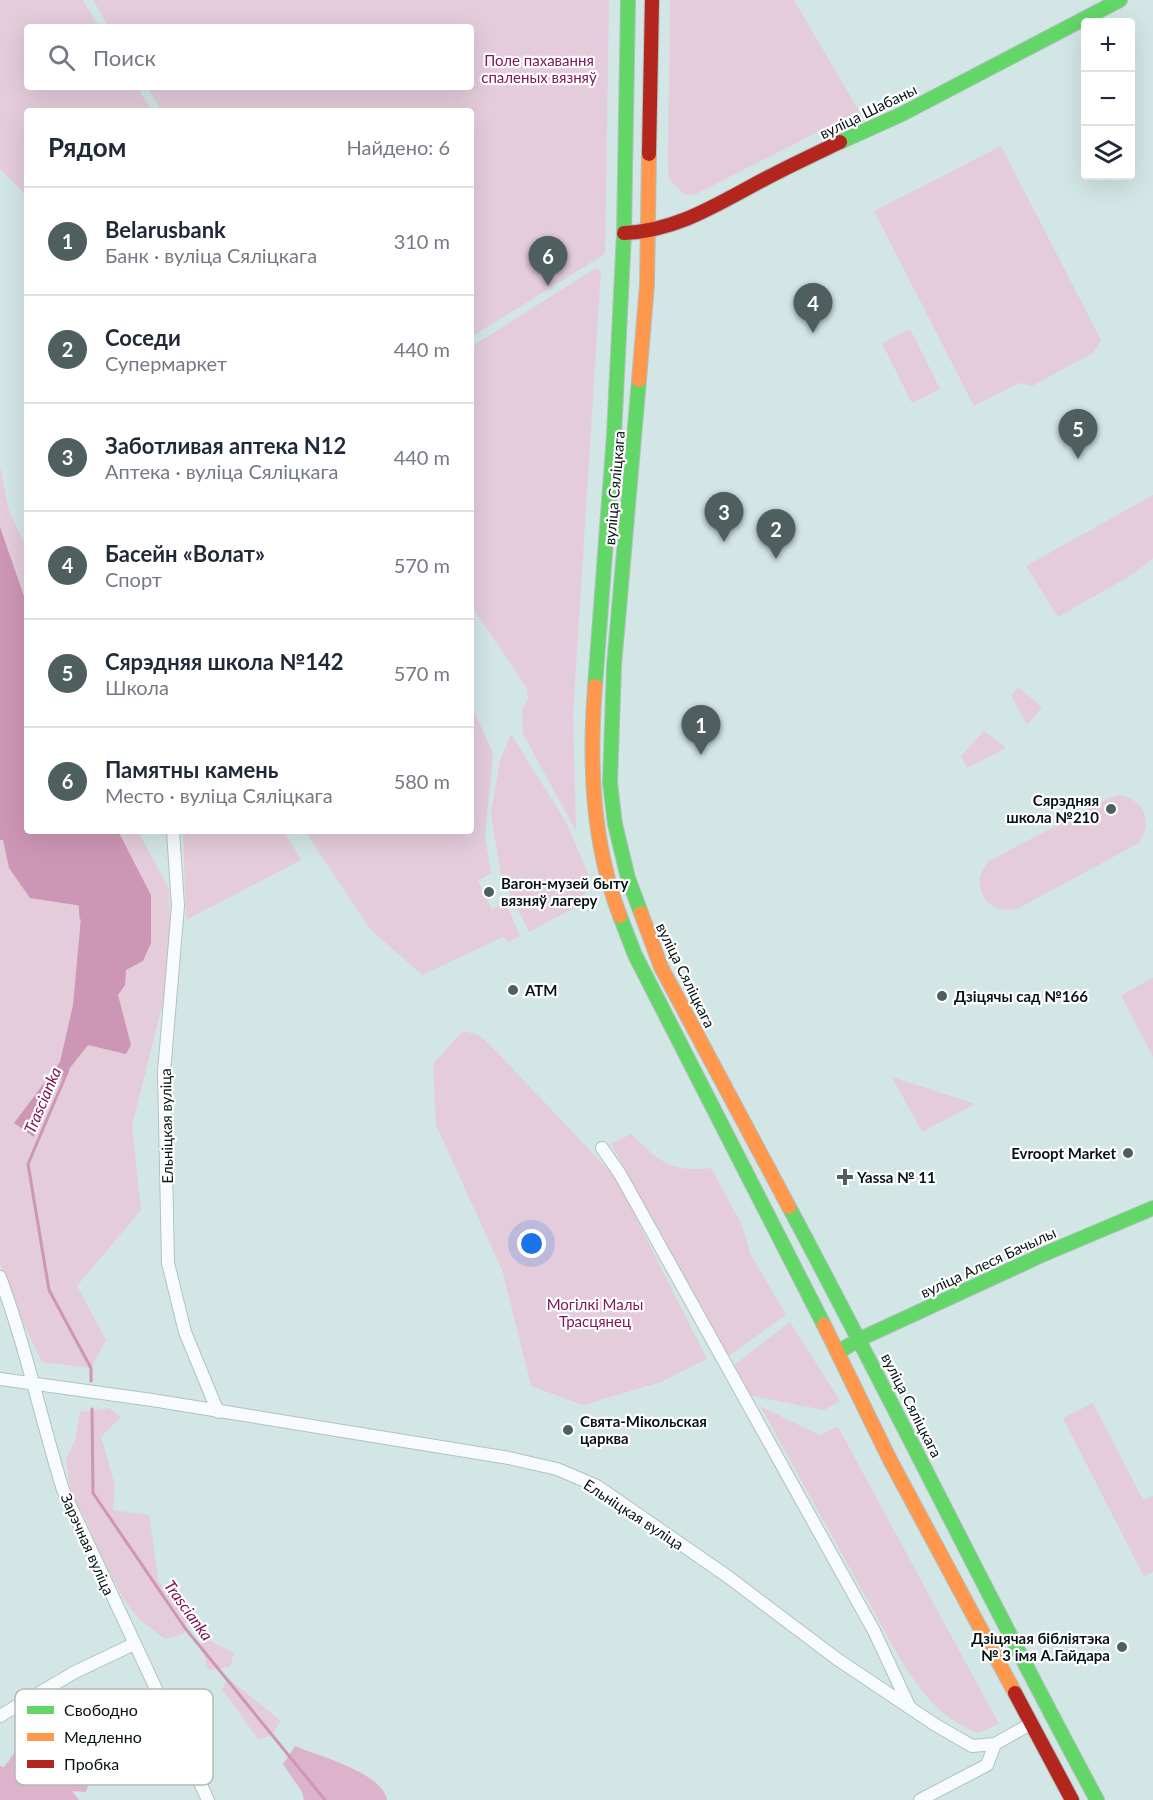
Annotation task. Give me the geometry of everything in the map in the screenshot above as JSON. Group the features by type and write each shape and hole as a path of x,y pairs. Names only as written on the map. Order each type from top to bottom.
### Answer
{"main road":[{"name":"вуліца Сяліцкага","path":"628,0 624,232 615,435 592,724 592,787 605,871 614,904 635,956 838,1352 890,1460 1072,1800"},
{"name":"вуліца Сяліцкага","path":"652,0 650,232 636,435 614,666 609,783 615,824 628,878 661,967 860,1339 1050,1714 1097,1800"},
{"name":"вуліца Шабаны","path":"624,232 650,232 688,220 791,165 902,114 1120,0"},
{"name":"вуліца Алеся Бачылы","path":"838,1352 860,1339 1042,1255 1153,1208"},
{"path":"1032,1723 1050,1714"}],"street":[{"name":"Ельніцкая вуліца","path":"173,834 178,906 164,1072 168,1263 185,1332 218,1412"},
{"path":"602,1148 626,1184 874,1631 909,1706"},
{"name":"Зарэчная вуліца","path":"0,1277 35,1383 47,1439 63,1490 155,1689"},
{"name":"Ельніцкая вуліца","path":"0,1379 152,1400 509,1458 567,1473 597,1486 727,1576 837,1659 934,1724 972,1746"},
{"path":"46,1689 75,1672 134,1644"},
{"path":"0,1716 15,1707"},
{"path":"972,1746 995,1744 1032,1723"},
{"path":"920,1800 987,1765 995,1744"},
{"path":"972,1746 987,1765"},
{"name":"Зарэчная вуліца","path":"201,1785 208,1800"}],"green space":[{"path":"0,0 83,0 97,24 24,24 24,90 139,90 150,108 24,108 24,193 0,169"},
{"name":"Поле пахавання спаленых вязняў","path":"93,0 609,0 605,254 474,335 474,108 160,108 149,90 474,90 474,24 107,24"},
{"path":"670,0 794,0 859,111 694,195 684,194 670,180 668,171"},
{"path":"1001,146 1101,340 1093,353 1032,386 1020,383 974,406 874,211"},
{"path":"596,268 601,271 573,715 576,831 523,734 522,710 528,699 527,689 474,610 474,345"},
{"path":"910,329 940,389 912,403 882,343"},
{"path":"0,466 9,511 24,543 24,834 140,834 169,889 171,971 132,1126 141,1210 77,1286 106,1340 91,1368 42,1362 16,1308 0,1263"},
{"path":"1153,495 1153,558 1135,573 1058,617 1026,566"},
{"path":"1018,687 1042,707 1027,725 1011,695"},
{"path":"474,712 493,753 485,836 491,873 478,881 492,910 505,902 520,936 509,942 503,937 422,975 370,929 307,834 474,834"},
{"path":"984,731 1006,748 967,768 961,756"},
{"path":"511,734 567,824 590,878 581,904 529,932 501,876 491,815 500,760"},
{"path":"1120,795 1135,802 1144,813 1145,827 1139,843 1019,908 1008,910 998,908 984,897 980,889 980,880 989,861 1111,797"},
{"path":"183,834 286,834 301,860 186,920"},
{"path":"1153,978 1153,1057 1121,995"},
{"name":"Могілкі Малы Трасцянец","path":"463,1031 479,1035 493,1048 616,1178 707,1359 661,1382 583,1405 531,1386 502,1270 436,1125 433,1064"},
{"path":"892,1077 975,1104 922,1132"},
{"path":"631,1134 658,1158 675,1167 711,1168 742,1225 750,1253 786,1315 727,1357 611,1144"},
{"path":"790,1322 840,1401 824,1410 748,1395 733,1366"},
{"path":"1093,1403 1143,1500 1153,1496 1153,1572 1144,1577 1063,1418"},
{"path":"760,1406 819,1435 838,1427 999,1724 977,1733 951,1719 923,1693 899,1657"},
{"path":"109,1408 121,1417 101,1437 115,1485 113,1510 149,1515 159,1583 189,1615 184,1634 165,1639 139,1619 124,1600 98,1550 84,1515 72,1499 66,1460 75,1440 80,1412"},
{"path":"199,1635 234,1653 230,1667 208,1670"},
{"path":"228,1678 281,1721 272,1735 258,1739 222,1689"}],"shaded area":[{"path":"295,1746 334,1760 362,1774 383,1790 387,1800 304,1800 302,1792 283,1764"},
{"path":"15,1752 15,1785 88,1785 86,1792 72,1791 79,1800 0,1800 0,1766 4,1767"}],"water":[{"path":"0,527 24,596 24,834 120,834 151,895 151,943 143,961 126,970 125,985 118,995 131,1045 126,1054 88,1045 37,1110 34,1137 14,1123 60,1062 73,1005 82,906 30,898 9,868 3,840 0,840"}],"waterway":[{"name":"Trascianka","path":"80,903 81,918"},
{"name":"Trascianka","path":"68,1070 28,1164 49,1290 91,1368 91,1381"},
{"name":"Trascianka","path":"92,1409 93,1493 185,1628 325,1800"}],"traffic: fast":[{"path":"595,686 614,435 624,233 628,0"},
{"path":"840,142 902,114 1120,0"},
{"path":"639,380 614,666 610,783 615,824 628,878 641,913"},
{"path":"620,916 635,955 824,1325"},
{"path":"789,1207 1097,1800"},
{"path":"838,1352 860,1339 1042,1255 1153,1208"}],"traffic: slow":[{"path":"639,380 647,285 649,154"},
{"path":"595,686 592,745 598,832 603,860 620,916"},
{"path":"641,913 661,967 789,1207"},
{"path":"824,1325 890,1460 1015,1693"}],"traffic: jam":[{"path":"649,154 652,0"},
{"path":"624,233 661,227 695,215 840,142"},
{"path":"1015,1693 1072,1800"}],"place":[{"name":"Памятны камень","path":"548,286"},
{"name":"Басейн «Волат»","path":"813,333"},
{"name":"Сярэдняя школа №142","path":"1078,459"},
{"name":"Заботливая аптека N12","path":"724,542"},
{"name":"Соседи","path":"776,559"},
{"name":"Belarusbank","path":"701,755"},
{"name":"Сярэдняя школа №210","path":"1111,809"},
{"name":"Вагон-музей быту вязняў лагеру","path":"489,892"},
{"name":"АТМ","path":"513,990"},
{"name":"Дзіцячы сад №166","path":"942,996"},
{"name":"Evroopt Market","path":"1128,1153"},
{"name":"Yassa № 11","path":"845,1177"},
{"name":"Свята-Мікольская царква","path":"568,1430"},
{"name":"Дзіцячая бібліятэка № 3 імя А.Гайдара","path":"1122,1647"}]}
